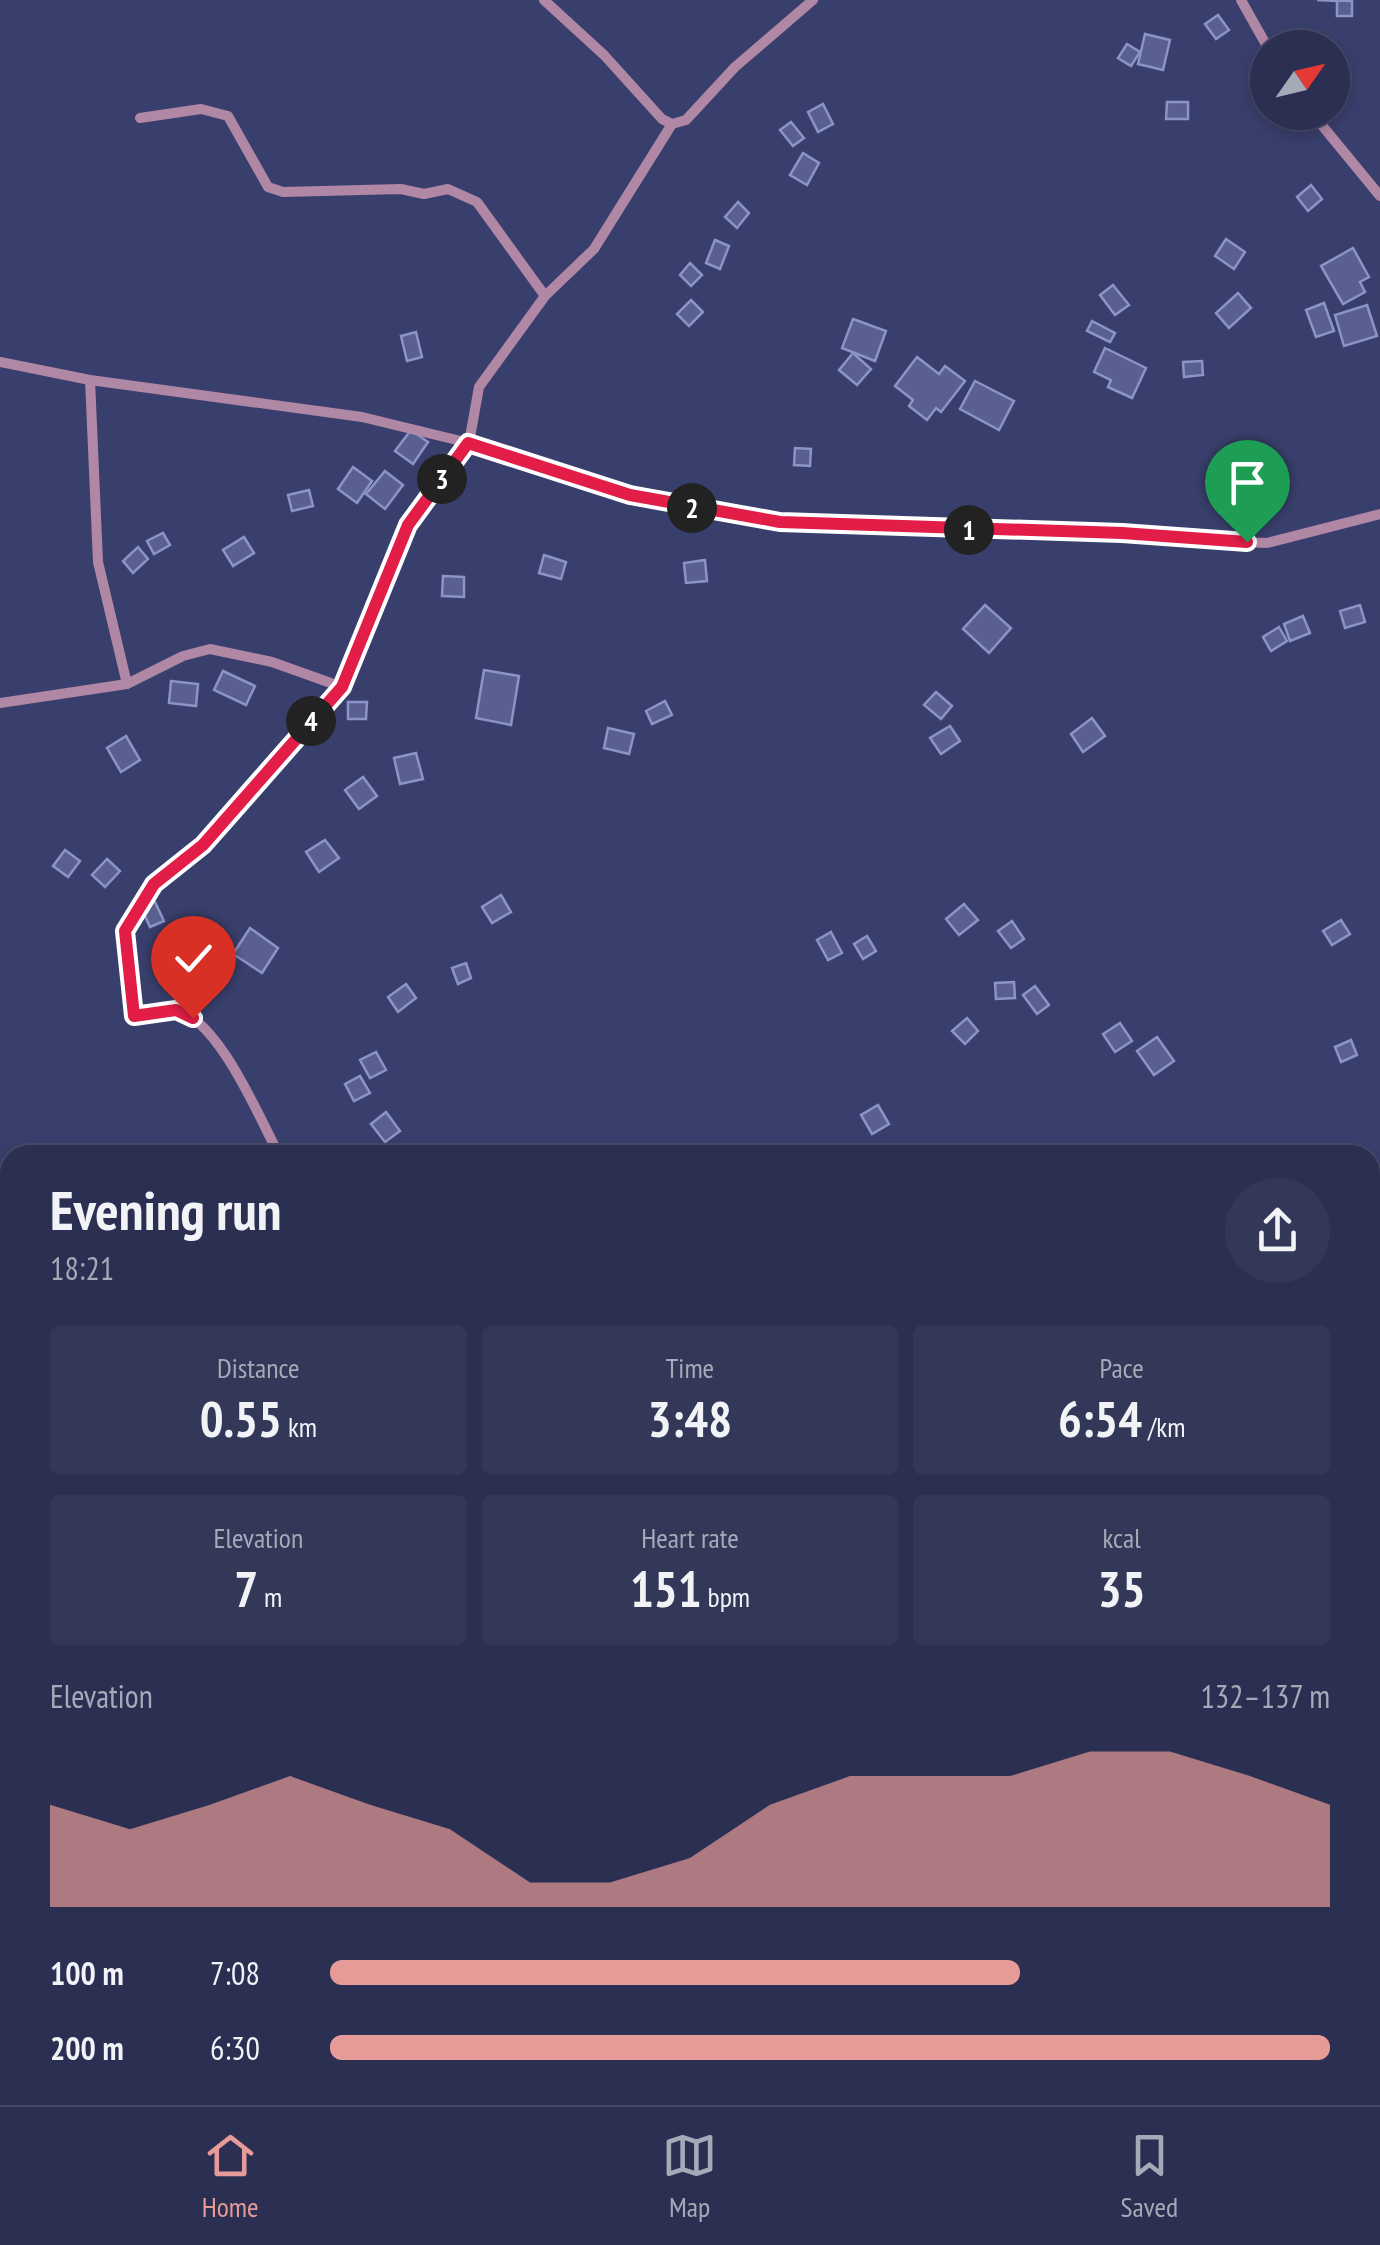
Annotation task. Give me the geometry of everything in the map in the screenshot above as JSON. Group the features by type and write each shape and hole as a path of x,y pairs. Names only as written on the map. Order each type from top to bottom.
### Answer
{"street":[{"path":"544,0 604,55 662,119 672,124"},
{"path":"273,1145 231,1062 193,1018 176,1010 134,1016 125,931 154,884 203,845 342,687 408,525 468,443 479,387 545,296 594,249 672,124 686,120 734,67 813,0"},
{"path":"1241,0 1258,30"},
{"path":"140,118 201,109 228,116 268,186 283,192 401,189 424,194 448,189 477,202 545,296"},
{"path":"1327,130 1380,196"},
{"path":"0,362 90,380 362,417 468,443 630,495 780,522 1122,533 1267,543 1380,514"},
{"path":"90,380 98,562 127,684"},
{"path":"0,702 127,684 184,656 210,650 272,662 342,687"}],"building":[{"path":"1317,0 1352,1 1352,16 1337,16 1337,1"},
{"path":"1218,15 1229,30 1216,39 1205,24"},
{"path":"1145,34 1170,40 1163,70 1138,64"},
{"path":"1127,44 1140,52 1131,66 1118,58"},
{"path":"1167,102 1188,102 1188,119 1166,119"},
{"path":"823,104 833,124 818,132 808,112"},
{"path":"791,122 804,138 793,146 780,130"},
{"path":"803,153 819,163 807,185 790,175"},
{"path":"1311,185 1322,199 1308,211 1297,197"},
{"path":"738,202 749,213 737,228 725,217"},
{"path":"1226,239 1245,252 1234,269 1215,256"},
{"path":"715,240 729,246 720,269 706,263"},
{"path":"1353,248 1369,277 1360,282 1365,292 1343,304 1321,266"},
{"path":"690,263 702,275 691,286 680,275"},
{"path":"1113,285 1129,305 1115,315 1100,295"},
{"path":"1238,293 1251,308 1229,328 1216,313"},
{"path":"691,300 703,312 689,326 677,314"},
{"path":"1324,303 1334,331 1316,337 1306,310"},
{"path":"1367,305 1377,336 1344,346 1335,315"},
{"path":"853,319 886,331 875,361 842,348"},
{"path":"1092,321 1115,333 1110,342 1087,331"},
{"path":"416,332 422,357 407,361 401,336"},
{"path":"1105,348 1146,368 1132,398 1108,387 1111,380 1094,372"},
{"path":"853,353 871,369 857,385 839,370"},
{"path":"917,357 939,374 945,366 965,381 941,412 936,408 927,420 909,406 913,400 895,386"},
{"path":"1202,361 1203,375 1184,377 1183,362"},
{"path":"975,381 1014,401 999,430 960,409"},
{"path":"411,430 428,442 413,464 395,451"},
{"path":"795,448 811,449 810,466 794,465"},
{"path":"353,467 372,481 357,503 338,489"},
{"path":"385,471 403,485 385,509 366,494"},
{"path":"309,490 313,506 292,511 288,495"},
{"path":"163,533 170,545 154,554 147,541"},
{"path":"244,537 254,553 233,566 223,550"},
{"path":"138,547 148,559 133,573 123,561"},
{"path":"544,555 566,562 561,579 539,573"},
{"path":"705,560 707,581 686,583 684,563"},
{"path":"443,576 464,577 464,597 442,596"},
{"path":"985,605 1011,628 989,653 963,629"},
{"path":"1360,605 1365,622 1345,628 1340,611"},
{"path":"1303,616 1310,633 1290,641 1284,624"},
{"path":"1279,627 1287,641 1271,651 1263,637"},
{"path":"484,670 519,676 511,725 476,718"},
{"path":"223,671 255,686 246,705 214,690"},
{"path":"171,681 198,684 196,706 169,703"},
{"path":"936,692 952,706 941,719 924,705"},
{"path":"665,701 672,715 652,724 646,711"},
{"path":"348,702 367,702 366,719 348,719"},
{"path":"1092,718 1105,736 1083,752 1071,734"},
{"path":"950,726 960,741 941,754 930,738"},
{"path":"608,728 634,734 629,754 604,748"},
{"path":"126,736 140,760 121,772 107,748"},
{"path":"416,753 423,779 400,784 394,758"},
{"path":"363,777 377,796 359,809 345,790"},
{"path":"325,840 339,858 319,872 306,852"},
{"path":"65,850 80,861 68,877 53,866"},
{"path":"107,859 120,871 105,887 92,875"},
{"path":"501,895 511,912 492,923 482,907"},
{"path":"154,900 164,921 150,927 141,907"},
{"path":"964,904 978,920 959,935 946,919"},
{"path":"1341,920 1350,934 1332,945 1323,931"},
{"path":"1012,921 1024,939 1011,948 998,931"},
{"path":"250,928 278,948 262,973 233,954"},
{"path":"831,932 842,953 828,960 817,940"},
{"path":"867,936 876,951 863,959 854,944"},
{"path":"182,945 199,958 188,973 171,961"},
{"path":"466,963 471,978 458,984 452,968"},
{"path":"1014,982 1015,998 996,999 995,983"},
{"path":"406,984 416,998 398,1012 388,997"},
{"path":"1035,986 1049,1005 1037,1014 1023,995"},
{"path":"967,1018 978,1031 965,1044 952,1031"},
{"path":"1120,1023 1132,1041 1115,1052 1103,1034"},
{"path":"1157,1037 1174,1061 1154,1075 1137,1051"},
{"path":"1351,1040 1357,1055 1341,1062 1335,1047"},
{"path":"376,1052 386,1070 370,1078 360,1060"},
{"path":"360,1076 370,1093 354,1101 345,1084"},
{"path":"878,1105 889,1124 872,1134 861,1115"},
{"path":"386,1112 400,1131 385,1142 371,1124"}],"route":[{"path":"193,1018 176,1010 134,1016 125,931 154,884 203,845 342,687 408,525 468,443 536,468 630,495 780,522 1122,533 1247,542"}]}
